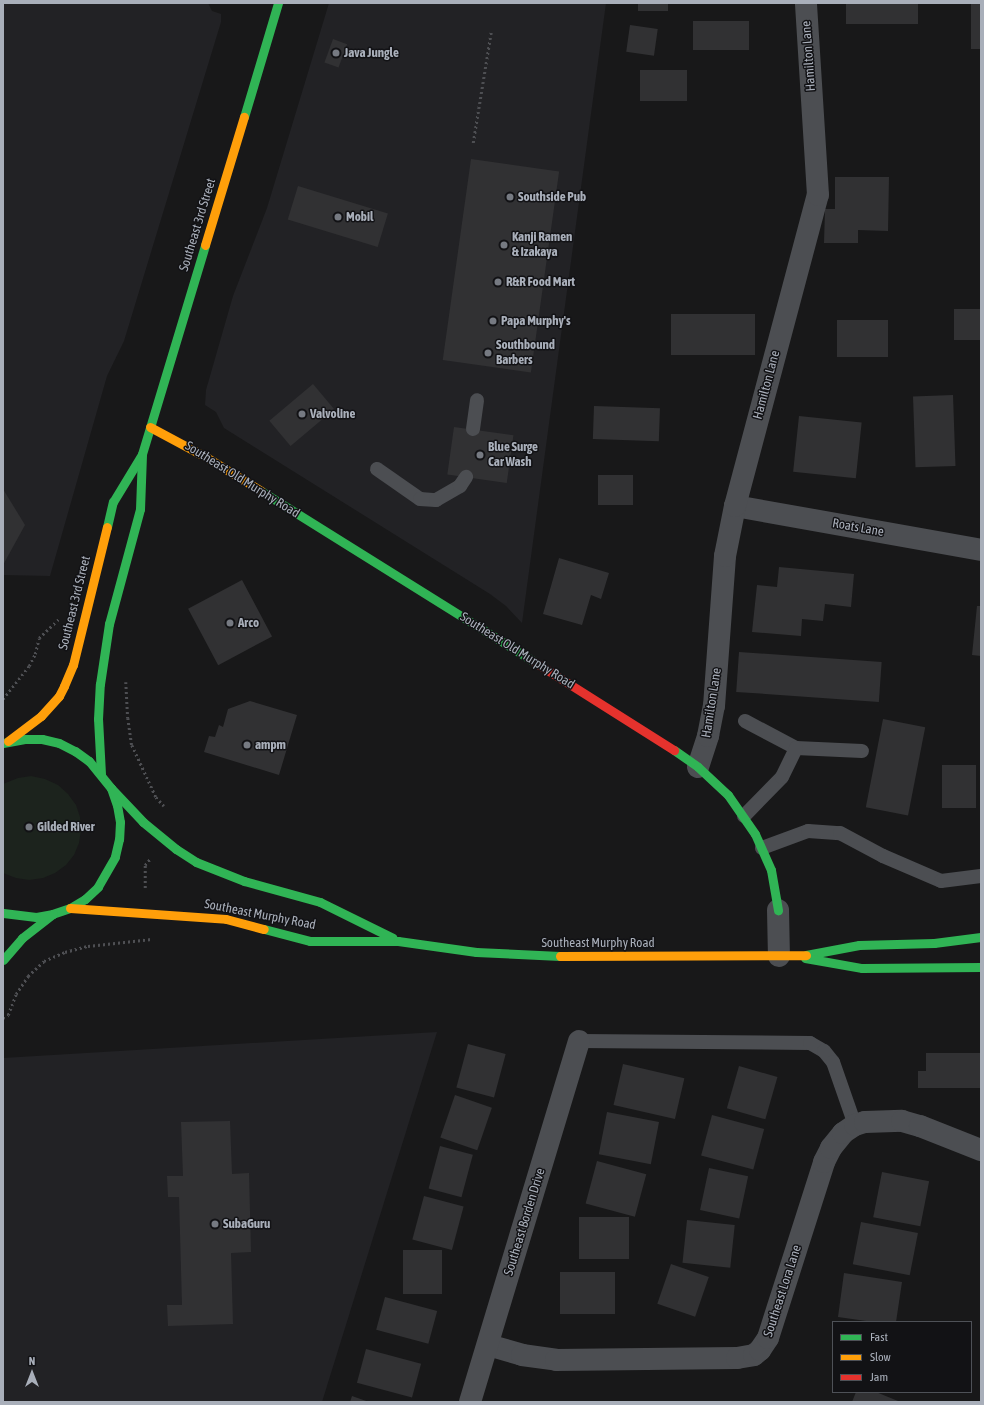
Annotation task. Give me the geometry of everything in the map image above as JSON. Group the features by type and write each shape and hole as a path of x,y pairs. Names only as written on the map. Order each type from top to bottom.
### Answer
{"main road":[{"name":"Southeast 3rd Street","path":"102,774 98,719 100,684 109,624 140,509 142,454 278,3"},
{"name":"Southeast Old Murphy Road","path":"150,427 212,461 667,745 698,767 728,795 744,816 762,848 771,870 778,910"},
{"name":"Southeast 3rd Street","path":"5,742 41,716 64,686 73,666 113,502 142,454"},
{"path":"3,913 36,917 53,914 70,908 85,899 98,887 108,872 115,857 119,839 120,822 117,805 111,788 102,774 89,761 75,751 59,743 42,740 25,739 5,742"},
{"name":"Southeast Murphy Road","path":"111,788 143,822 171,845 196,862 244,881 320,902 398,941"},
{"name":"Southeast Murphy Road","path":"70,908 187,915 226,919 310,941 398,941 476,952 530,956 789,956 859,945 934,943 981,937"},
{"path":"3,960 22,938 53,914"},
{"name":"Southeast Murphy Road","path":"789,956 862,968 981,967"}],"street":[{"name":"Hamilton Lane","path":"698,767 708,736 714,706 726,556 735,506 818,195 806,3"},
{"name":"Roats Lane","path":"735,506 981,550"},
{"name":"Southeast Old Murphy Road","path":"778,910 789,956"},
{"name":"Southeast Borden Drive","path":"470,1402 579,1041"},
{"name":"Southeast Lora Lane","path":"488,1345 522,1355 556,1360 737,1358 747,1357 758,1353 766,1343 771,1330 824,1162 840,1138 855,1125 878,1120 902,1121 920,1126 981,1150"}],"lane":[{"path":"473,429 478,400"},
{"path":"377,469 420,499 436,500 460,486 466,477"},
{"path":"745,722 796,748 862,751"},
{"path":"744,816 782,777 796,748"},
{"path":"762,848 808,832 840,833 883,856 941,881 981,876"},
{"path":"579,1041 810,1044 824,1051 833,1062 855,1125"}],"path":[{"path":"473,143 491,32"},
{"path":"3,699 29,666 35,654 39,638 54,623"},
{"path":"127,687 128,718 132,745 156,797 166,808"},
{"path":"145,892 145,865 154,855"},
{"path":"3,1018 8,1015 16,994 24,982 44,961 65,952 88,946 159,938"}],"shaded area":[{"path":"3,3 208,3 212,11 221,14 221,22 124,341 107,376 50,576 3,575"},
{"path":"329,3 606,3 522,623 506,606 490,594 224,428 216,412 205,405 206,390 233,296 267,208"},
{"path":"31,776 45,779 58,785 68,794 76,805 80,817 81,830 79,843 74,855 66,865 55,873 43,878 29,880 16,878 3,873 3,784 18,778"},
{"path":"437,1032 322,1402 3,1402 3,1058"}],"building":[{"path":"638,3 668,3 668,11 638,11"},
{"path":"846,3 918,3 918,24 846,24"},
{"path":"971,3 981,3 981,49 971,49"},
{"path":"693,21 749,21 749,50 693,50"},
{"path":"630,25 658,29 654,56 626,52"},
{"name":"Java Jungle","path":"333,39 347,44 339,68 324,62"},
{"path":"640,70 687,70 687,101 640,101"},
{"path":"471,159 559,171 531,372 443,360"},
{"path":"835,177 889,177 888,231 858,230 858,243 824,243 825,209 835,209"},
{"name":"Mobil","path":"298,186 388,213 378,247 288,219"},
{"path":"954,309 981,309 981,340 954,340"},
{"path":"671,314 755,314 755,355 671,355"},
{"path":"837,320 888,320 888,357 837,357"},
{"name":"Valvoline","path":"313,384 334,409 291,446 269,421"},
{"path":"953,395 955,466 916,467 913,396"},
{"path":"594,406 660,408 659,441 593,439"},
{"path":"799,416 862,423 856,478 793,472"},
{"name":"Blue Surge Car Wash","path":"454,427 513,435 507,483 447,475"},
{"path":"598,475 633,475 633,505 598,505"},
{"path":"3,489 25,525 3,565"},
{"path":"559,558 609,573 601,599 591,595 582,625 543,614"},
{"path":"779,567 854,574 851,607 825,604 823,621 802,619 801,636 752,632 757,585 777,587"},
{"name":"Arco","path":"242,580 272,637 218,665 188,609"},
{"path":"977,606 981,606 981,656 972,655"},
{"path":"739,652 882,662 879,702 736,692"},
{"name":"ampm","path":"250,701 297,715 279,775 204,752 209,736 215,737 219,725 223,727 228,709"},
{"path":"883,719 925,727 908,816 866,807"},
{"path":"942,765 976,765 976,808 942,808"},
{"path":"468,1044 506,1054 494,1098 456,1087"},
{"path":"926,1053 981,1053 981,1088 918,1088 918,1071 926,1071"},
{"path":"623,1064 684,1078 675,1119 614,1105"},
{"path":"739,1066 777,1077 765,1119 727,1108"},
{"path":"455,1095 492,1108 477,1150 440,1138"},
{"path":"607,1112 659,1122 651,1164 599,1154"},
{"path":"712,1115 764,1129 753,1170 701,1156"},
{"name":"SubaGuru","path":"230,1121 232,1174 249,1173 251,1252 231,1253 233,1324 168,1326 167,1305 182,1305 179,1197 168,1197 167,1176 183,1176 181,1122"},
{"path":"440,1146 473,1155 461,1197 429,1189"},
{"path":"597,1161 646,1174 635,1217 586,1204"},
{"path":"709,1168 748,1176 739,1218 700,1210"},
{"path":"882,1172 929,1181 920,1226 873,1217"},
{"path":"424,1196 464,1207 452,1250 412,1239"},
{"path":"579,1217 629,1217 629,1259 579,1259"},
{"path":"687,1220 735,1225 730,1268 683,1263"},
{"path":"861,1222 918,1233 910,1275 853,1264"},
{"path":"403,1250 442,1250 442,1294 403,1294"},
{"path":"671,1264 709,1277 695,1317 657,1304"},
{"path":"560,1272 615,1272 615,1314 560,1314"},
{"path":"844,1273 902,1282 896,1321 866,1321 838,1317"},
{"path":"385,1297 437,1311 428,1344 376,1330"},
{"path":"366,1349 421,1364 412,1398 357,1383"},
{"path":"856,1393 878,1393 898,1401 898,1402 852,1402"},
{"path":"352,1396 369,1402 350,1402"}],"traffic: fast":[{"path":"244,117 278,3"},
{"path":"101,774 98,719 100,684 109,624 140,509 142,454 205,245"},
{"path":"107,527 113,502 141,456"},
{"path":"261,491 533,661"},
{"path":"3,743 25,739 42,739 59,743 75,751 89,761 111,788 117,805 120,822 119,839 115,857 98,887 85,899 70,908 53,914 36,917 3,913"},
{"path":"674,750 698,767 728,795 755,834 771,870 778,910"},
{"path":"111,788 143,822 176,849 196,862 244,881 320,902 393,938"},
{"path":"3,960 22,938 53,914"},
{"path":"264,929 310,941 398,941 476,952 560,956"},
{"path":"806,955 859,945 934,943 981,937"},
{"path":"805,958 862,968 981,967"}],"traffic: slow":[{"path":"205,245 244,117"},
{"path":"150,427 206,457 261,491"},
{"path":"8,741 41,716 59,696 64,686 73,665 107,527"},
{"path":"70,908 226,919 264,929"},
{"path":"560,956 806,955"}],"traffic: jam":[{"path":"533,661 674,750"}],"place":[{"name":"Java Jungle","path":"336,53"},
{"name":"Southside Pub","path":"510,197"},
{"name":"Mobil","path":"338,217"},
{"name":"Kanji Ramen & Izakaya","path":"504,245"},
{"name":"R&R Food Mart","path":"498,282"},
{"name":"Papa Murphy's","path":"493,321"},
{"name":"Southbound Barbers","path":"488,353"},
{"name":"Valvoline","path":"302,414"},
{"name":"Blue Surge Car Wash","path":"480,455"},
{"name":"Arco","path":"230,623"},
{"name":"ampm","path":"247,745"},
{"name":"Gilded River","path":"29,827"},
{"name":"SubaGuru","path":"215,1224"}]}
